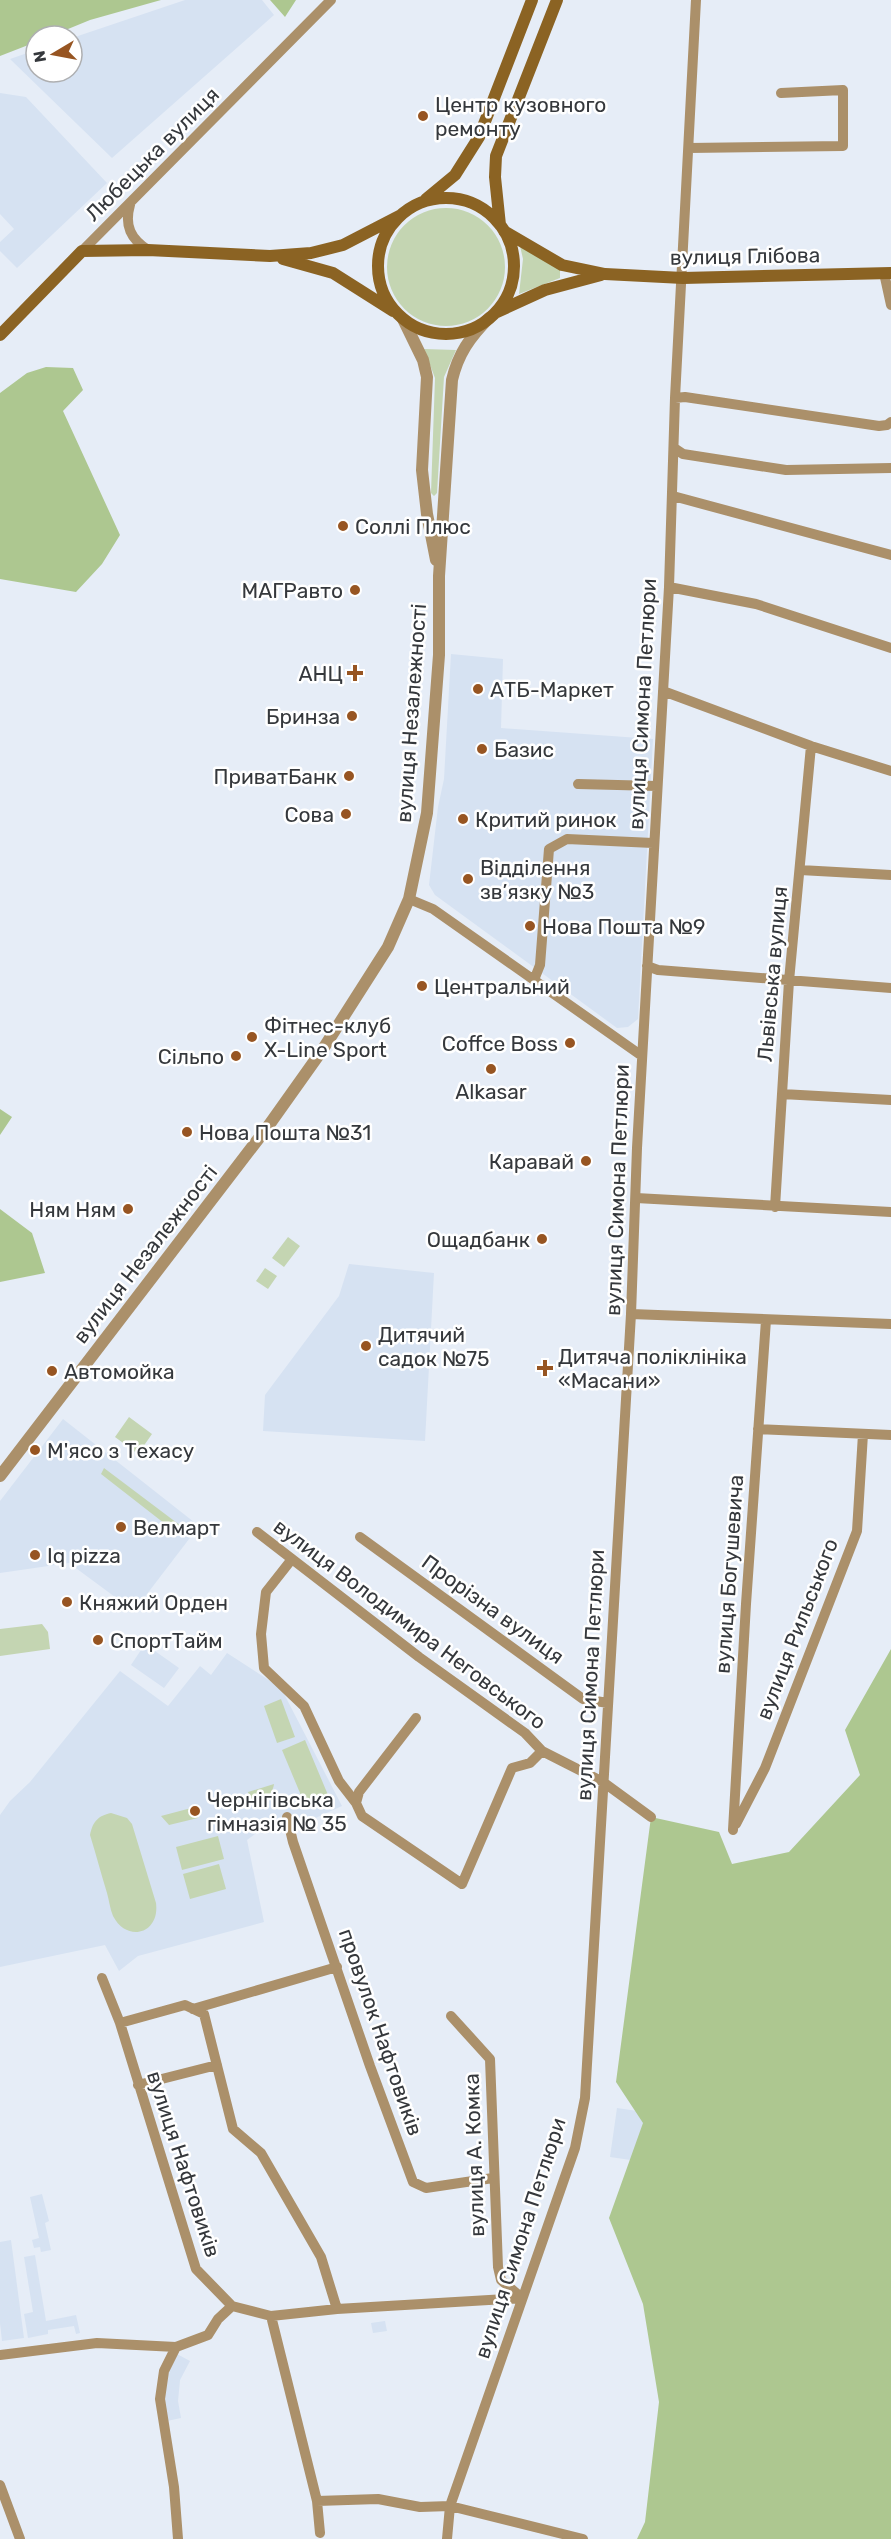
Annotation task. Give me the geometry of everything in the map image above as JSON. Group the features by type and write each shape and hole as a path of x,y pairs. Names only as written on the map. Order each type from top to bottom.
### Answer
{"main road":[{"name":"вулиця Незалежності","path":"401,317 383,292 378,264 384,237 401,215 423,202 455,175 479,137 532,0"},
{"name":"вулиця Незалежності","path":"491,316 508,292 513,274 512,254 501,228 495,177 496,156 557,0"},
{"name":"вулиця Незалежності","path":"423,202 444,198 465,201 484,210 501,228"},
{"path":"82,251 148,250 270,256 310,253 336,248 401,215"},
{"name":"вулиця Глібова","path":"501,228 561,265 605,274 683,278 888,273"},
{"name":"Любецька вулиця","path":"0,335 82,251"},
{"path":"270,256 333,273 427,331 446,333 466,331 491,316"},
{"name":"вулиця Глібова","path":"491,316 545,290 605,274"}],"street":[{"name":"Любецька вулиця","path":"82,251 331,0"},
{"name":"вулиця Симона Петлюри","path":"447,2539 450,2506 575,2148 585,2098 631,1314 653,843 669,587 675,398 696,0"},
{"path":"689,148 843,146 843,90 781,93"},
{"path":"130,205 127,216 129,230 134,240 148,250"},
{"name":"вулиця Глібова","path":"888,273 891,305"},
{"name":"вулиця Незалежності","path":"0,1476 270,1125 323,1049 388,947 408,899 427,813 439,655 439,576 452,380 456,363 464,346 491,316"},
{"name":"вулиця Незалежності","path":"401,317 423,360 427,377 422,470 427,514 439,576"},
{"path":"675,398 879,426 891,422"},
{"path":"674,448 683,454 786,470 891,468"},
{"path":"673,496 891,555"},
{"path":"669,587 756,604 891,648"},
{"path":"663,691 812,746 891,771"},
{"name":"Львівська вулиця","path":"775,1207 789,981 812,746"},
{"path":"578,784 657,786"},
{"path":"534,980 540,965 549,849 567,839 653,843"},
{"path":"800,870 891,875"},
{"path":"408,899 433,909 642,1056"},
{"path":"647,966 658,970 891,988"},
{"path":"782,1094 891,1100"},
{"path":"636,1198 891,1212"},
{"path":"631,1314 891,1324"},
{"name":"вулиця Богушевича","path":"733,1830 766,1320"},
{"path":"758,1429 891,1435"},
{"name":"вулиця Рильського","path":"733,1830 765,1768 857,1530 863,1434"},
{"name":"вулиця Володимира Неговського","path":"257,1532 419,1657 525,1733 542,1751 603,1782 651,1817"},
{"name":"Прорізна вулиця","path":"360,1537 583,1699 608,1703"},
{"path":"292,1559 266,1592 261,1634 264,1668 304,1706 339,1781 356,1803 362,1816 462,1884 512,1768 530,1763 542,1751"},
{"path":"356,1803 359,1792 416,1718"},
{"name":"провулок Нафтовиків","path":"286,1817 370,2066 413,2182 426,2188 494,2178"},
{"path":"193,2009 337,1967"},
{"name":"вулиця Нафтовиків","path":"102,1978 120,2023 196,2269 232,2306"},
{"path":"120,2023 185,2005 204,2014 233,2129 261,2153 321,2257 338,2309"},
{"name":"вулиця А. Комка","path":"451,2016 490,2059 494,2178 501,2280 522,2298"},
{"path":"138,2085 217,2065"},
{"path":"0,2355 98,2343 176,2348 208,2335 218,2319 232,2306 270,2316 338,2309 522,2298"},
{"path":"270,2316 317,2501 320,2533"},
{"path":"176,2348 164,2371 160,2398 174,2487 178,2539"},
{"path":"0,2485 20,2539"},
{"path":"317,2501 378,2499 420,2507 450,2506 583,2539"}],"shaded area":[{"path":"185,0 262,0 274,15 112,158 36,84 84,84 84,34"},
{"path":"24,54 24,73 10,59"},
{"path":"0,93 26,97 107,183 17,268 0,251 0,242 14,229 0,214"},
{"path":"451,654 503,659 501,728 653,739 638,1019 628,1027 617,1028 435,895 429,885 438,807 444,779"},
{"name":"Дитячий садок №75","path":"349,1264 434,1273 425,1441 263,1431 265,1395 339,1296"},
{"path":"63,1419 199,1526 134,1611 69,1563 0,1573 0,1501"},
{"path":"145,1644 179,1668 164,1688 131,1665"},
{"name":"Чернігівська гімназія № 35","path":"227,1653 281,1688 342,1806 298,1826 290,1816 272,1821 247,1840 264,1922 138,1956 119,1971 105,1945 0,1967 0,1815 10,1801 30,1782 120,1671 168,1706 200,1666 211,1675"},
{"path":"617,2108 658,2114 651,2163 610,2157"},
{"path":"42,2194 49,2221 45,2223 51,2250 41,2252 40,2247 34,2248 32,2240 39,2238 30,2197"},
{"path":"11,2240 24,2338 2,2341 0,2242"},
{"path":"35,2255 46,2321 76,2315 80,2333 76,2334 74,2326 48,2330 48,2334 28,2338 24,2314 33,2312 24,2257"},
{"path":"385,2321 387,2331 373,2333 371,2323"},
{"path":"177,2354 190,2361 180,2380 178,2401 181,2418 167,2421 164,2400 167,2374"}],"green space":[{"path":"0,0 161,0 80,24 24,24 24,47 0,56"},
{"path":"270,0 296,0 285,17"},
{"path":"446,208 469,212 488,225 501,244 505,267 501,290 488,309 469,322 446,326 423,322 404,309 391,290 387,267 391,244 404,225 423,212"},
{"path":"520,246 560,269 560,278 519,294 523,259"},
{"path":"424,349 456,350 444,377 437,493 434,496 431,493 435,378"},
{"path":"46,367 73,368 83,390 63,411 120,535 102,564 76,592 0,579 0,393 27,373"},
{"path":"0,1109 12,1117 0,1135"},
{"path":"0,1209 32,1233 45,1273 0,1282"},
{"path":"288,1237 300,1246 284,1267 272,1258"},
{"path":"265,1268 277,1276 268,1289 256,1281"},
{"path":"129,1417 152,1434 138,1454 115,1437"},
{"path":"104,1468 181,1526 178,1534 101,1474"},
{"path":"42,1624 48,1632 50,1649 0,1656 0,1629"},
{"path":"891,1649 891,2539 637,2539 645,2522 659,2402 643,2304 609,2218 643,2123 616,2082 651,1817 719,1832 732,1864 789,1852 860,1775 845,1730"},
{"path":"281,1699 295,1737 277,1743 264,1706"},
{"path":"305,1740 328,1795 305,1805 282,1750"},
{"path":"274,1784 269,1795 251,1803 248,1792"},
{"path":"195,1807 198,1818 169,1825 161,1816"},
{"path":"111,1813 127,1818 132,1824 156,1903 153,1922 141,1931 126,1930 113,1916 90,1835 97,1820"},
{"path":"218,1836 224,1859 182,1870 176,1847"},
{"path":"219,1864 226,1889 190,1899 183,1874"}],"place":[{"name":"Центр кузовного ремонту","path":"423,116"},
{"name":"Соллі Плюс","path":"343,526"},
{"name":"МАГРавто","path":"355,590"},
{"name":"АНЦ","path":"355,673"},
{"name":"АТБ-Маркет","path":"478,689"},
{"name":"Бринза","path":"352,716"},
{"name":"Базис","path":"482,749"},
{"name":"ПриватБанк","path":"349,776"},
{"name":"Сова","path":"346,814"},
{"name":"Критий ринок","path":"463,819"},
{"name":"Відділення зв’язку №3","path":"468,879"},
{"name":"Нова Пошта №9","path":"530,926"},
{"name":"Центральний","path":"422,986"},
{"name":"Фітнес-клуб X-Line Sport","path":"252,1037"},
{"name":"Coffce Boss","path":"570,1043"},
{"name":"Сільпо","path":"236,1056"},
{"name":"Alkasar","path":"491,1069"},
{"name":"Нова Пошта №31","path":"187,1132"},
{"name":"Каравай","path":"586,1161"},
{"name":"Ням Ням","path":"128,1209"},
{"name":"Ощадбанк","path":"542,1239"},
{"name":"Дитячий садок №75","path":"366,1346"},
{"name":"Дитяча поліклініка «Масани»","path":"545,1368"},
{"name":"Автомойка","path":"52,1371"},
{"name":"М'ясо з Техасу","path":"35,1450"},
{"name":"Велмарт","path":"121,1527"},
{"name":"Iq pizza","path":"35,1555"},
{"name":"Княжий Орден","path":"67,1602"},
{"name":"СпортТайм","path":"98,1640"},
{"name":"Чернігівська гімназія № 35","path":"195,1811"}]}
